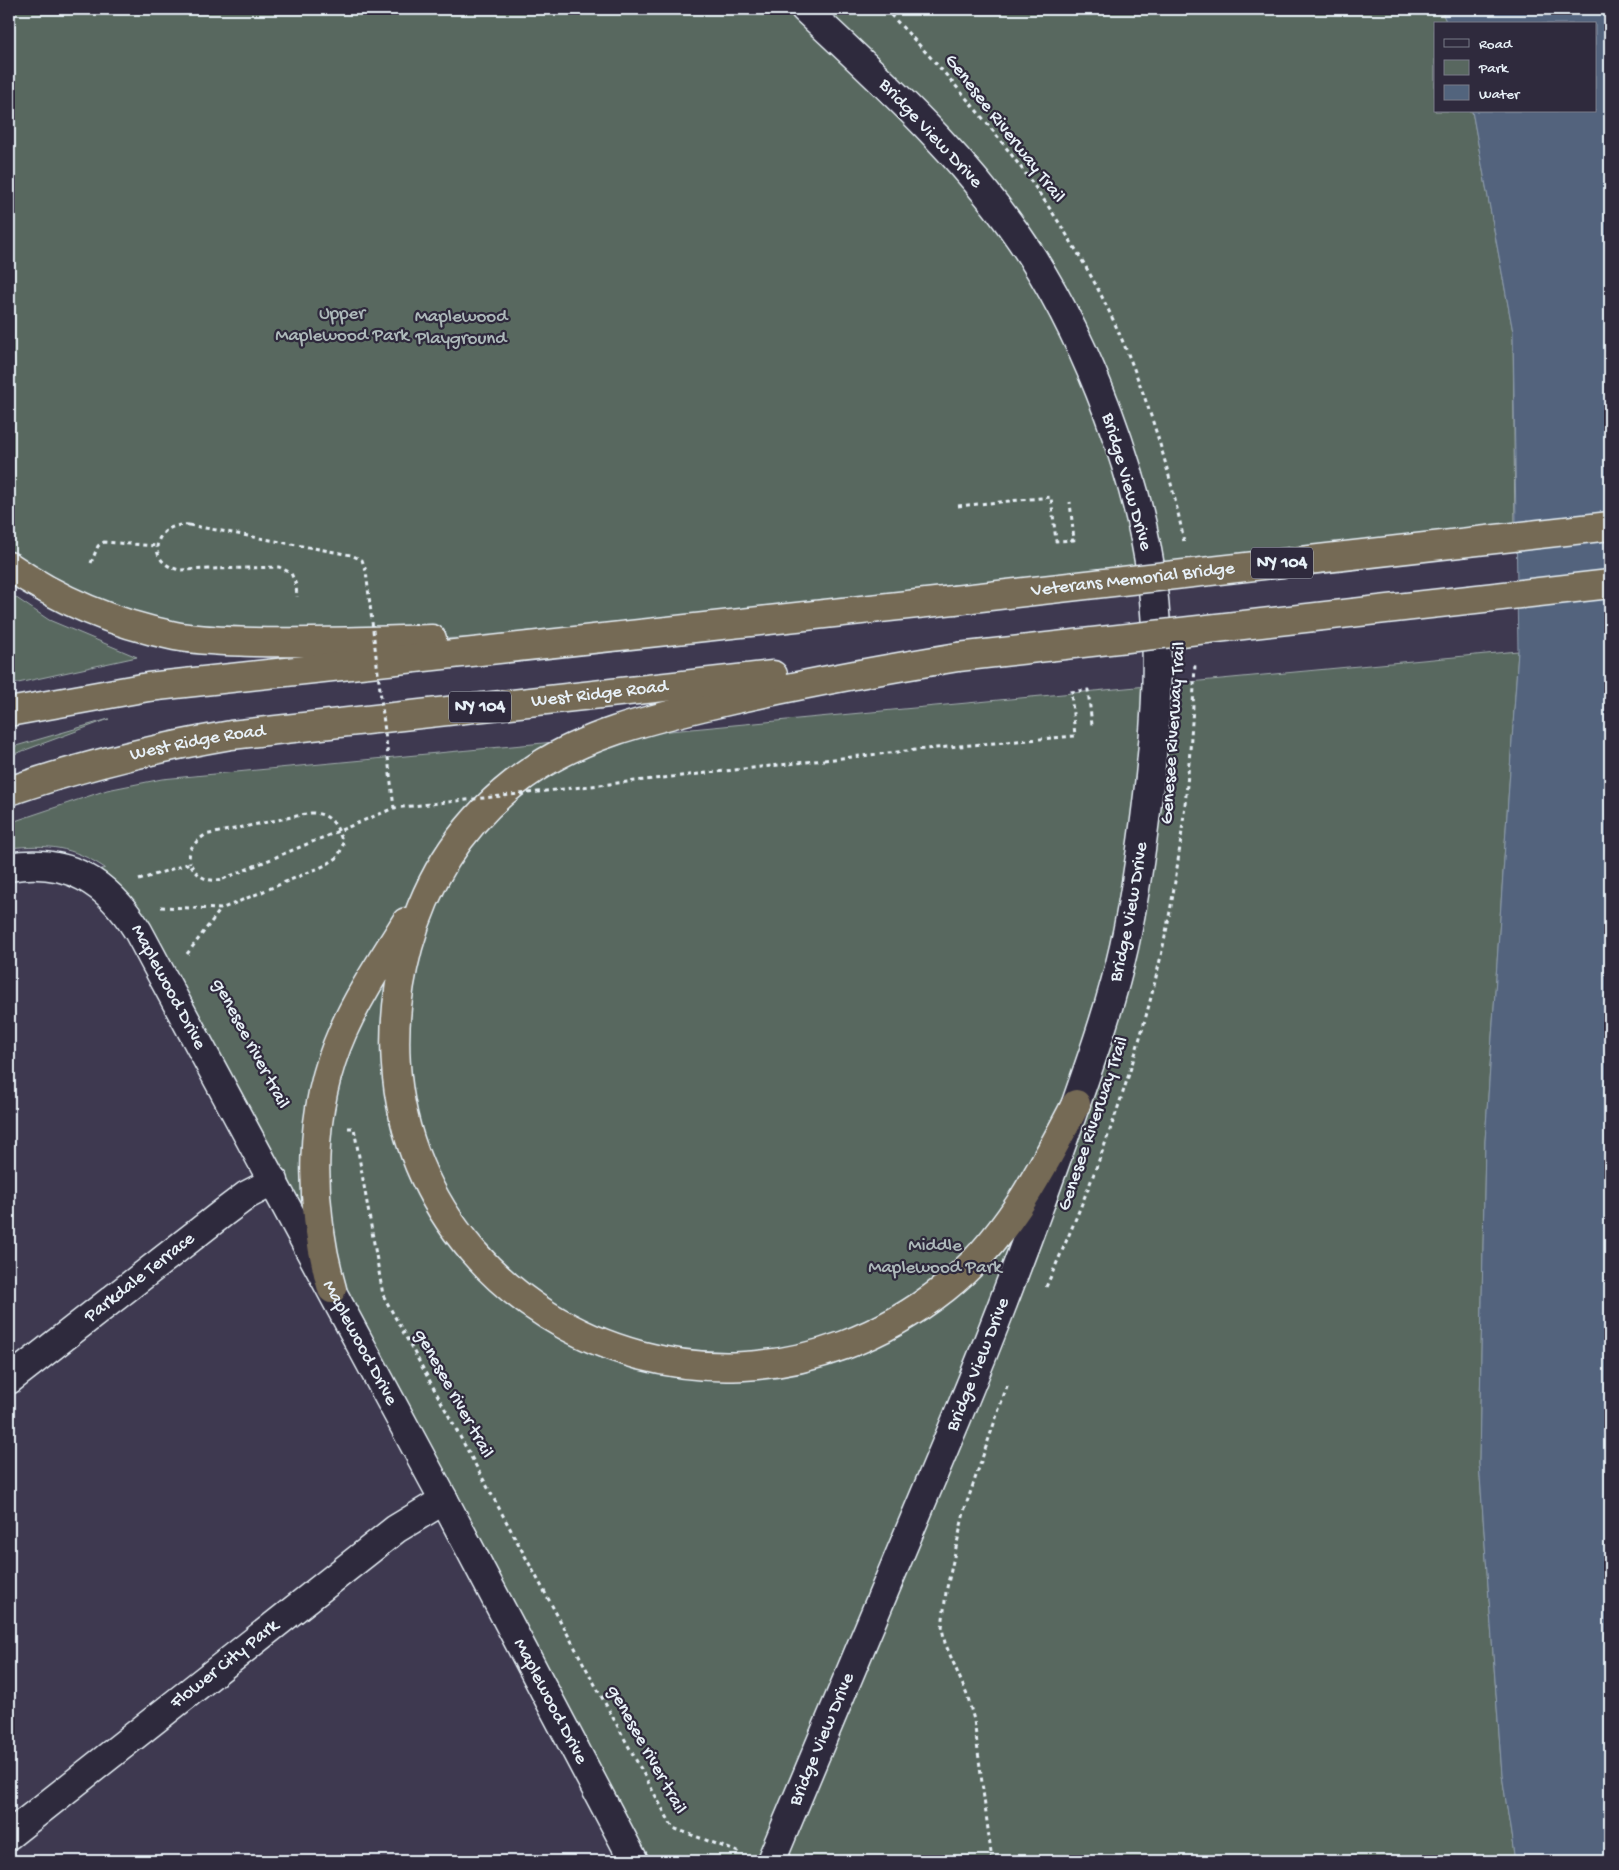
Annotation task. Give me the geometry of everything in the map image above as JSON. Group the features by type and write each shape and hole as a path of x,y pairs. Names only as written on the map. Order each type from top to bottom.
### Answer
{"highway":[{"name":"Veterans Memorial Bridge","path":"651,632 1610,526"},
{"path":"9,566 50,591 100,614 156,631 198,639 276,642 651,632"},
{"name":"NY 104","path":"958,657 1610,584"},
{"name":"NY 104","path":"9,712 148,687 651,632"},
{"path":"332,1289 322,1248 316,1206 318,1126 325,1086 342,1032 361,996 443,861 464,832 502,792 560,754 602,735 736,699 857,674 958,657"},
{"name":"West Ridge Road","path":"9,791 109,759 231,735 613,692 958,657"},
{"path":"443,861 413,929 398,999 396,1066 400,1099 409,1134 437,1200 462,1236 487,1264 507,1285 543,1312 582,1335 601,1343 674,1363 735,1367 791,1361 814,1356 838,1349 884,1328 906,1316 948,1286 986,1250 1032,1184 1076,1104"}],"street":[{"name":"Bridge View Drive","path":"771,1861 995,1326 1076,1104 1108,1007 1124,947 1136,888 1151,765 1156,668 1154,607 1140,516 1113,429 1091,373 1064,315 1034,260 996,205 941,141 805,9"},
{"name":"Maplewood Drive","path":"9,867 47,865 72,870 94,882 113,898 131,919 332,1289 634,1861"},
{"name":"Parkdale Terrace","path":"9,1380 223,1213 247,1195 274,1181"},
{"name":"Flower City Park","path":"9,1835 396,1529 444,1500"}],"path":[{"name":"Genesee Riverway Trail","path":"885,9 920,46 1002,144 1054,215 1084,262 1111,315 1144,402 1174,498 1185,547"},
{"path":"958,506 1050,497 1056,542 1074,540 1070,502"},
{"path":"297,597 294,578 285,568 180,570 165,566 158,554 157,546 166,529 178,524 351,555 362,560 366,571 394,808"},
{"path":"91,564 98,546 104,542 157,546"},
{"name":"Genesee Riverway Trail","path":"1042,1295 1096,1169 1122,1093 1154,982 1172,901 1181,834 1195,661"},
{"path":"161,907 221,909 326,864 338,857 343,845 332,820 327,815 311,813 205,835 193,844 188,858 190,864 197,874 203,878 210,881 223,879 394,808 907,750 1075,736 1071,692 1088,690 1092,725"},
{"path":"150,876 190,864"},
{"name":"genesee river trail","path":"191,963 186,955 221,909"},
{"name":"genesee river trail","path":"318,1126 354,1128 383,1295 673,1828 741,1853"},
{"path":"992,1861 974,1720 967,1695 945,1644 942,1628 946,1592 967,1502 1010,1377"},
{"path":"712,1861 715,1855"}],"green space":[{"name":"Upper Maplewood Park","path":"9,9 1441,9 1446,22 1434,22 1434,112 1472,112 1513,332 1515,536 592,635 337,641 198,639 9,566"},
{"path":"9,593 49,620 137,657 9,685"},
{"name":"Middle Maplewood Park","path":"1518,651 1485,1141 1479,1463 1502,1775 1515,1861 634,1861 138,931 83,875 105,868 81,855 59,848 35,846 9,848 9,823 107,790 162,779"},
{"path":"109,719 9,756 9,748"}],"water":[{"path":"1441,9 1610,9 1610,1861 1515,1861 1502,1775 1479,1463 1485,1141 1518,651 1513,332 1472,112 1596,112 1596,22 1446,22"}],"park label":[{"name":"Maplewood Playground","path":"461,328"}]}
